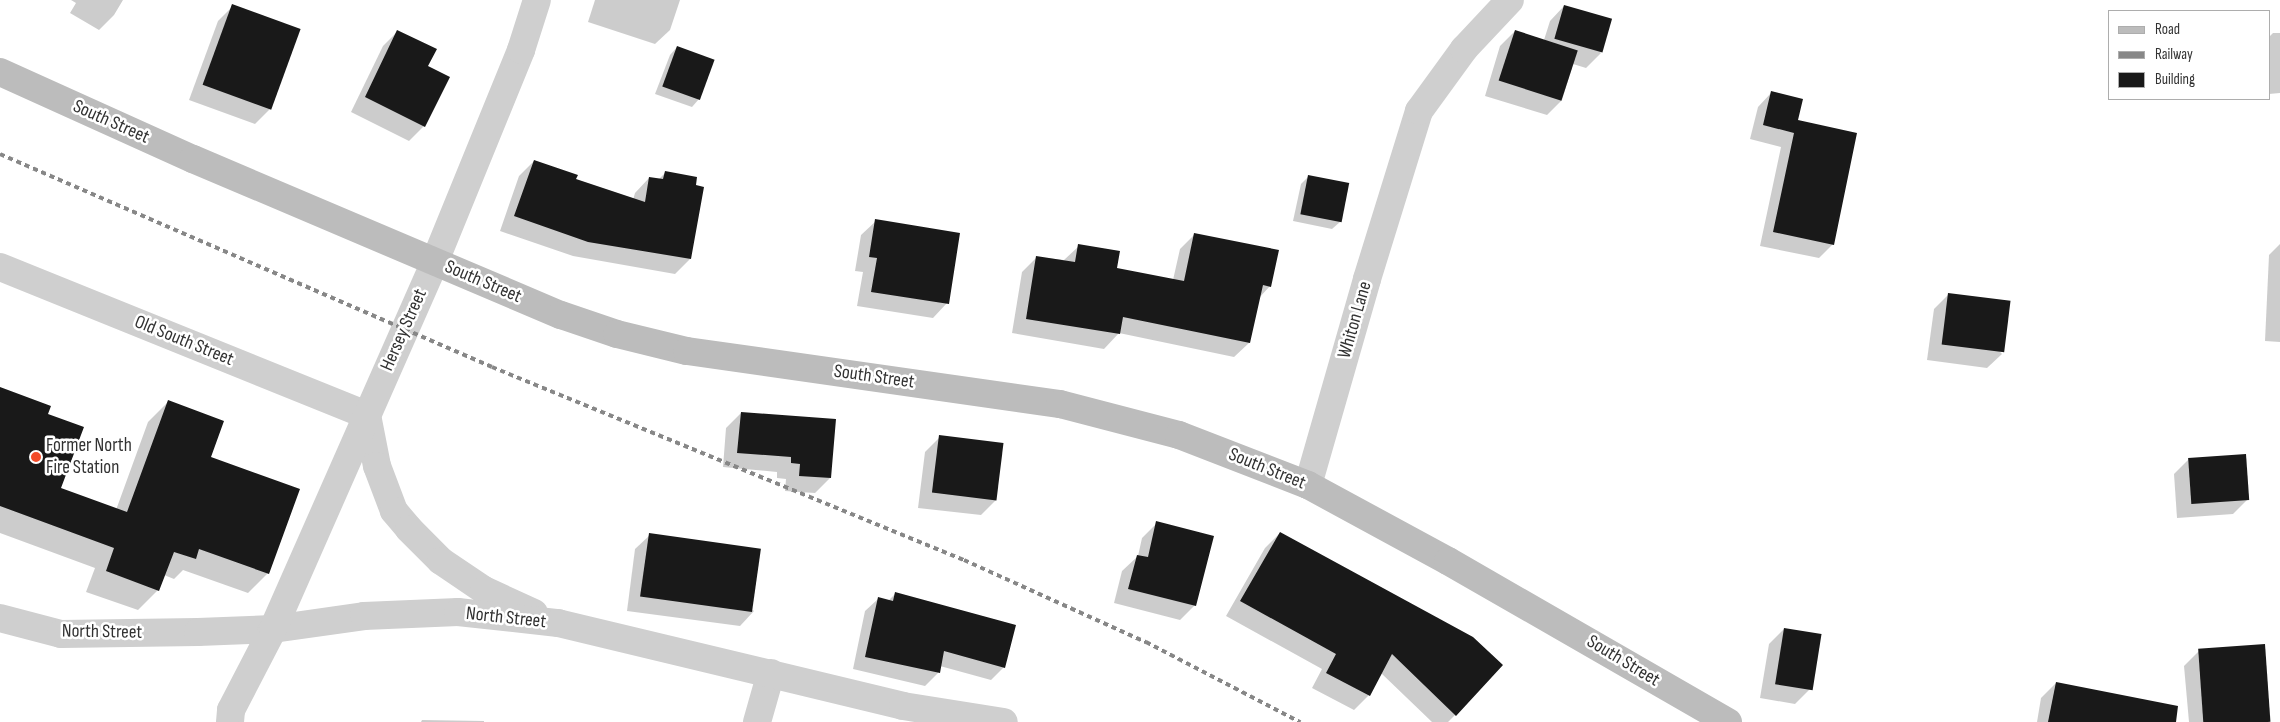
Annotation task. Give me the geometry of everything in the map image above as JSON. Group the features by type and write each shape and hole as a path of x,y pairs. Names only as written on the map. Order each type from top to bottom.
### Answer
{"main road":[{"name":"South Street","path":"0,72 193,159 561,315 617,334 687,351 1060,404 1179,434 1308,485 1448,561 1728,722"}],"street":[{"name":"Hersey Street","path":"230,722 232,710 273,629 435,261 522,50 537,0"},
{"name":"Whiton Lane","path":"1308,485 1404,156 1419,111 1464,50 1510,0"},
{"name":"Old South Street","path":"0,267 367,415"},
{"path":"367,415 377,466 390,502 409,529 441,561 484,590 558,623"},
{"name":"North Street","path":"0,618 61,634 273,629 364,616 458,612 558,623 903,706 1004,722"},
{"path":"757,722 771,673"}],"building":[{"path":"232,4 301,29 271,110 203,85"},
{"path":"1564,5 1612,19 1602,52 1554,39"},
{"path":"397,30 437,49 428,66 450,77 425,127 365,97"},
{"path":"1515,30 1578,50 1561,101 1499,80"},
{"path":"677,46 715,60 700,100 662,86"},
{"path":"1771,91 1803,99 1798,120 1857,133 1834,245 1773,232 1794,133 1763,125"},
{"path":"534,160 578,175 576,179 645,202 649,177 663,179 665,171 697,177 696,185 704,187 691,259 588,242 514,216"},
{"path":"1308,175 1349,183 1342,222 1300,214"},
{"path":"875,219 960,233 949,304 871,292 877,258 869,257"},
{"path":"1194,233 1279,250 1271,287 1263,285 1250,343 1123,317 1120,334 1026,319 1036,256 1075,262 1078,244 1120,251 1117,268 1184,281"},
{"path":"1948,293 2011,301 2004,352 1942,345"},
{"path":"0,387 51,406 48,414 84,427 61,488 127,512 168,400 224,421 211,457 300,489 269,574 199,549 196,559 174,552 159,591 106,571 114,548 0,506"},
{"path":"741,412 836,419 831,478 799,476 800,464 791,463 791,457 737,453"},
{"path":"939,435 1004,443 996,500 932,493"},
{"path":"2246,454 2249,500 2191,504 2188,458"},
{"path":"1156,521 1214,536 1196,606 1128,589 1137,555 1148,557"},
{"path":"1280,532 1473,637 1503,665 1456,716 1392,654 1370,696 1326,673 1336,654 1240,601"},
{"path":"649,533 761,549 752,612 640,596"},
{"path":"895,592 1016,625 1005,668 944,651 940,673 865,657 878,597 893,601"},
{"path":"1784,628 1822,634 1813,690 1775,684"},
{"path":"2265,644 2270,722 2203,722 2198,649"},
{"path":"2056,682 2178,706 2176,722 2048,722"}],"railway":[{"path":"0,154 492,367 964,560 1146,642 1300,722"}],"place":[{"name":"Former North Fire Station","path":"36,457"}]}
